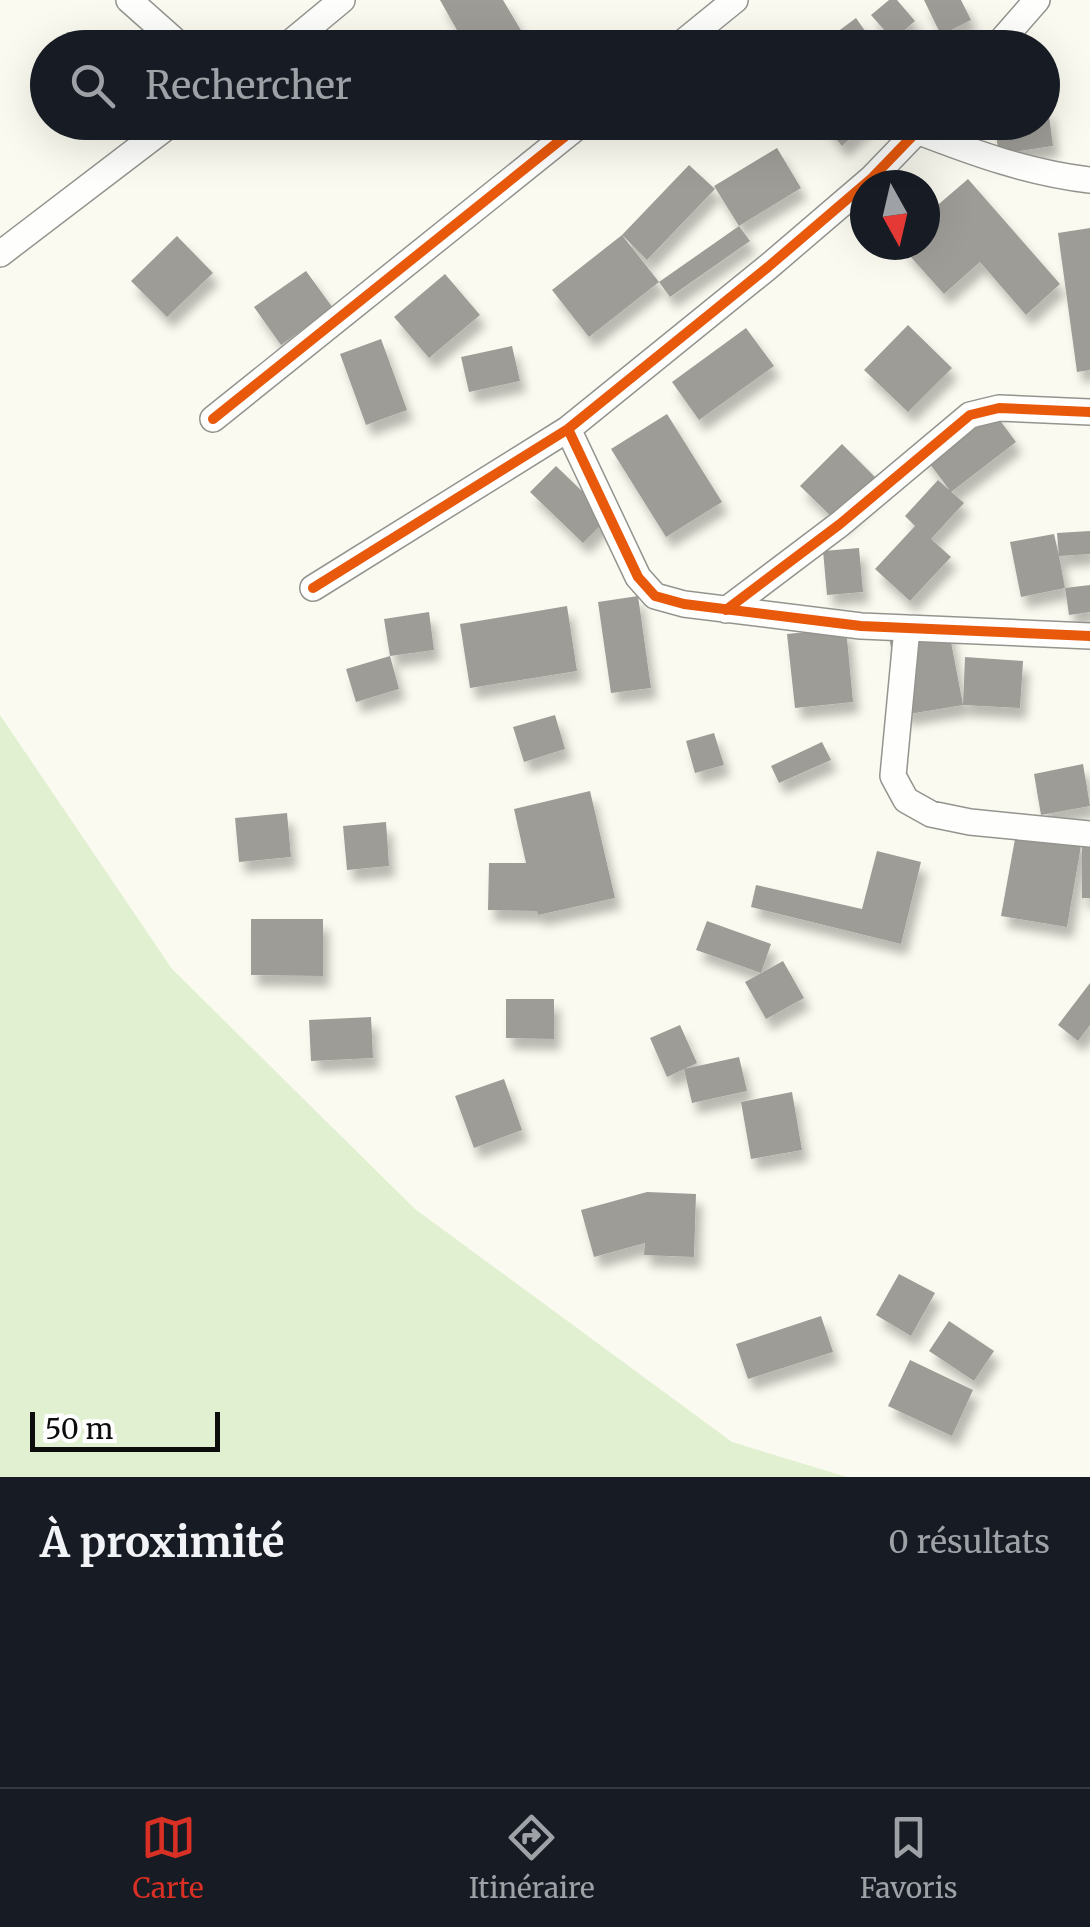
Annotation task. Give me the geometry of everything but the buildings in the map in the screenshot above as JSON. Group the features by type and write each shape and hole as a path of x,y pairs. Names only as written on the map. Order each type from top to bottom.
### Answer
{"street":[{"path":"128,0 162,30"},
{"path":"306,30 342,0"},
{"path":"698,30 735,0"},
{"path":"1011,30 1037,0"},
{"path":"0,254 149,140"},
{"path":"213,420 560,140"},
{"path":"313,588 568,429 768,267 872,178 909,140"},
{"path":"950,140 988,158 1050,175 1090,180"},
{"path":"726,610 840,524 970,415 999,408 1090,412"},
{"path":"568,429 638,577 655,596 684,604 861,626 1090,636"},
{"path":"907,628 893,776 906,800 932,814 970,822 1090,834"}],"green space":[{"path":"0,715 172,969 415,1209 732,1442 847,1477 0,1477"}],"cycle path":[{"path":"213,419 561,140"},
{"path":"313,588 568,429 768,267 872,178 909,140"},
{"path":"726,610 840,524 970,415 999,408 1090,412"},
{"path":"568,429 638,577 655,596 684,604 861,626 1090,636"}]}
